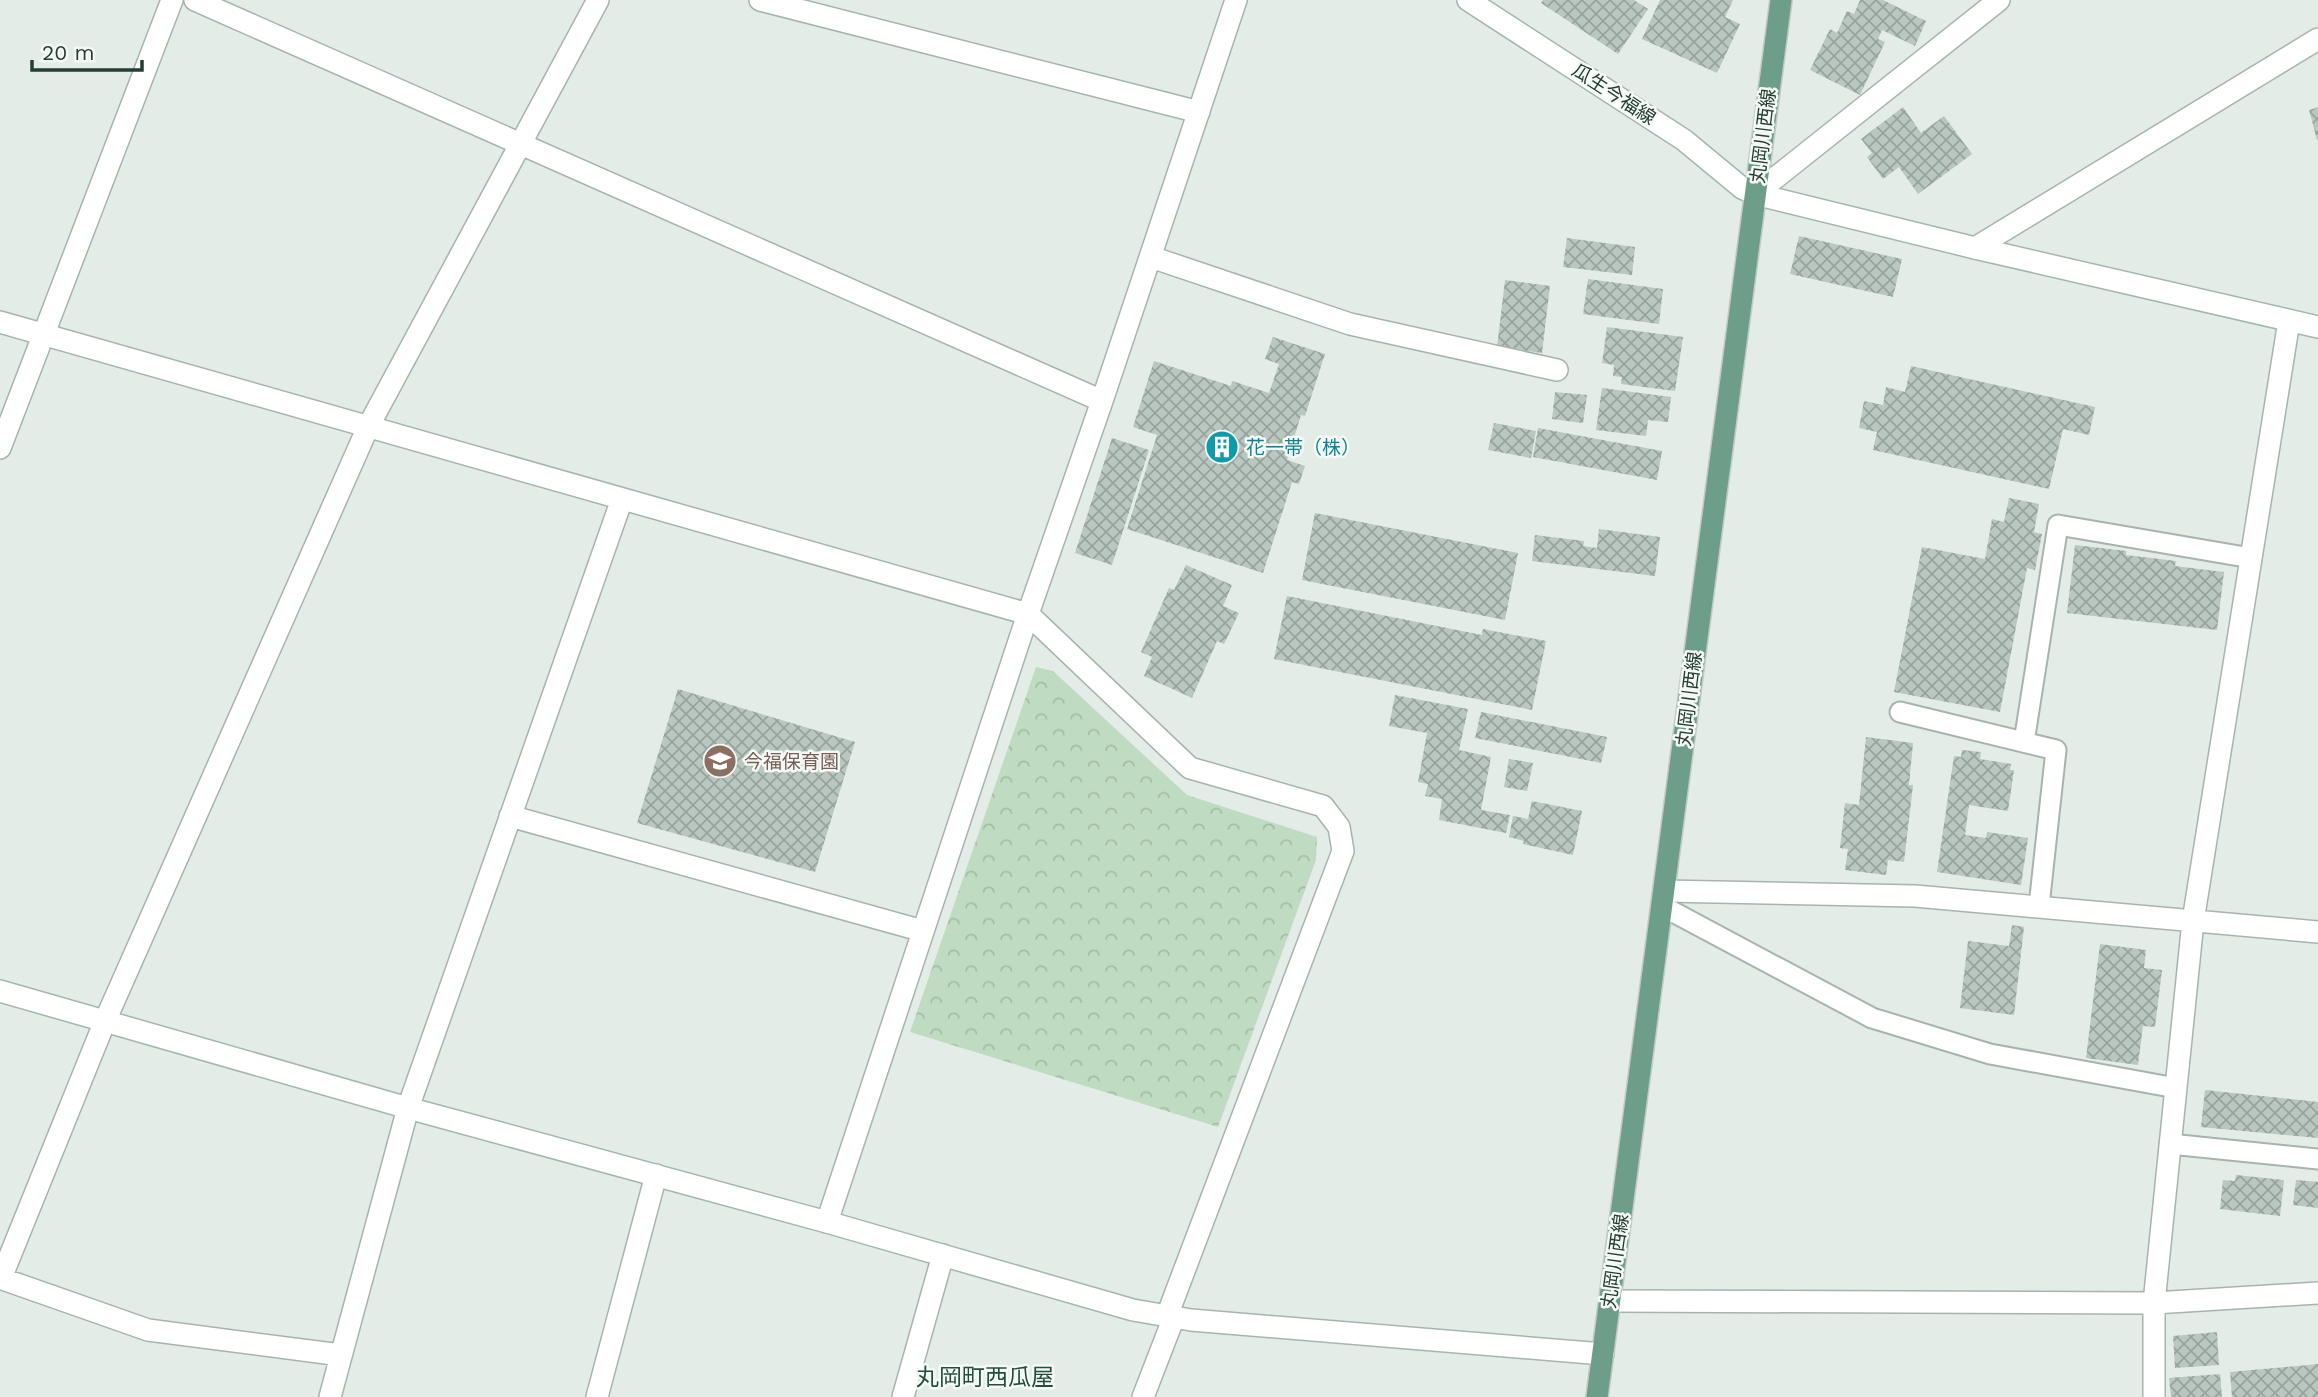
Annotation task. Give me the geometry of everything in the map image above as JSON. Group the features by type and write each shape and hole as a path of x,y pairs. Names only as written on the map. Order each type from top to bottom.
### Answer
{"main road":[{"name":"丸岡川西線","path":"1597,1397 1781,0"}],"street":[{"path":"0,448 172,0"},
{"path":"195,0 1102,401"},
{"path":"341,1355 148,1330 1,1278 105,1021 368,427 597,0"},
{"path":"760,0 1199,112"},
{"path":"827,1222 1028,614 1236,0"},
{"name":"瓜生今福線","path":"1468,0 1684,139 1742,188 1755,194"},
{"path":"1755,194 1999,0"},
{"path":"1975,248 2318,39"},
{"path":"1755,194 2318,327"},
{"path":"1151,257 1350,324 1557,370"},
{"path":"0,321 1028,614 1190,768 1323,806 1339,827 1343,851 1170,1317 1143,1397"},
{"path":"2154,1397 2154,1303 2193,921 2289,321"},
{"path":"330,1397 408,1108 622,499"},
{"path":"510,816 923,931"},
{"path":"1663,898 1915,896 2318,932"},
{"path":"0,991 1133,1310 1170,1317 1603,1354"},
{"path":"597,1397 656,1175"},
{"path":"903,1397 943,1255"},
{"path":"1610,1301 2154,1303 2318,1293"}],"lane":[{"path":"2024,742 2058,525 2251,558"},
{"path":"1900,712 2056,750 2039,906"},
{"path":"1663,898 1872,1018 1990,1054 2176,1088"},
{"path":"2170,1144 2318,1159"}],"green space":[{"path":"1036,667 1053,671 1187,795 1317,837 1316,860 1218,1127 910,1032"}],"building":[{"path":"1543,0 1634,0 1648,9 1618,54 1541,3"},
{"path":"1660,0 1733,0 1725,17 1740,24 1717,73 1642,39"},
{"path":"1860,0 1883,0 1926,21 1915,46 1882,30 1878,39 1885,42 1860,95 1810,70 1830,29 1837,33 1847,11 1854,14"},
{"path":"1903,107 1921,133 1944,116 1972,154 1918,194 1899,167 1883,179 1867,157 1872,153 1861,139"},
{"path":"2318,107 2318,140 2317,140 2309,110"},
{"path":"1799,236 1902,259 1893,297 1790,274"},
{"path":"1567,238 1635,247 1632,275 1563,267"},
{"path":"1588,279 1663,289 1659,324 1583,314"},
{"path":"1505,280 1550,286 1542,353 1497,347"},
{"path":"1607,327 1683,337 1675,391 1621,384 1622,377 1613,376 1614,365 1602,363"},
{"name":"花一帯（株）","path":"1273,337 1325,354 1287,460 1305,466 1299,484 1292,482 1263,573 1127,529 1157,435 1133,427 1154,361 1231,386 1232,381 1269,393 1279,364 1265,359"},
{"path":"1911,366 2095,407 2089,435 2063,429 2049,489 1873,450 1877,432 1859,428 1864,401 1883,405 1886,387 1905,392"},
{"path":"1602,388 1671,397 1668,422 1648,420 1646,436 1596,430"},
{"path":"1555,392 1587,395 1583,423 1552,419"},
{"path":"1494,423 1536,431 1531,458 1488,450"},
{"path":"1538,428 1662,451 1657,480 1533,457"},
{"path":"1112,438 1149,450 1112,565 1075,553"},
{"path":"2009,498 2039,504 2034,532 2042,534 2035,570 2027,568 2000,712 1894,692 1922,547 1985,559 1992,519 2004,522"},
{"path":"1315,513 1518,553 1505,620 1302,580"},
{"path":"1599,529 1660,537 1655,576 1532,561 1535,535 1584,541 1583,546 1597,548"},
{"path":"2075,545 2126,551 2126,555 2176,561 2175,566 2224,572 2217,630 2067,613"},
{"path":"1186,565 1232,585 1223,606 1239,613 1224,644 1217,641 1192,698 1144,676 1152,657 1141,652 1169,588 1174,590"},
{"path":"1287,596 1482,635 1483,629 1546,641 1532,710 1274,659"},
{"path":"678,689 855,742 815,872 637,823"},
{"path":"1395,695 1468,709 1459,750 1491,757 1481,810 1510,815 1506,833 1439,820 1442,799 1425,796 1428,784 1418,782 1427,733 1389,726"},
{"path":"1481,712 1607,737 1601,763 1475,738"},
{"path":"1866,737 1913,743 1909,785 1913,785 1904,862 1888,860 1886,875 1845,870 1848,849 1840,848 1845,803 1859,805"},
{"path":"1962,750 1981,752 1980,759 2011,764 2010,770 2014,770 2008,811 1969,805 1965,835 1986,838 1987,832 2028,838 2021,885 1937,872 1954,756 1961,757"},
{"path":"1509,759 1533,763 1527,791 1504,787"},
{"path":"1532,801 1582,811 1573,855 1523,844 1524,841 1509,837 1513,816 1528,819"},
{"path":"2012,925 2024,927 2014,1015 1960,1008 1968,941 2009,946"},
{"path":"2100,944 2146,950 2144,968 2162,970 2155,1027 2143,1026 2138,1065 2086,1058"},
{"path":"2205,1090 2318,1102 2318,1138 2201,1127"},
{"path":"2236,1175 2284,1180 2280,1216 2220,1209 2223,1180 2235,1181"},
{"path":"2296,1180 2318,1182 2318,1208 2293,1205"},
{"path":"2217,1332 2219,1365 2175,1368 2173,1336"},
{"path":"2318,1364 2318,1397 2232,1397 2230,1372"},
{"path":"2220,1374 2222,1397 2171,1397 2169,1378"}],"place":[{"name":"花一帯（株）","path":"1222,447"},
{"name":"今福保育園","path":"720,761"}],"district":[{"name":"丸岡町西瓜屋","path":"985,1377"}]}
